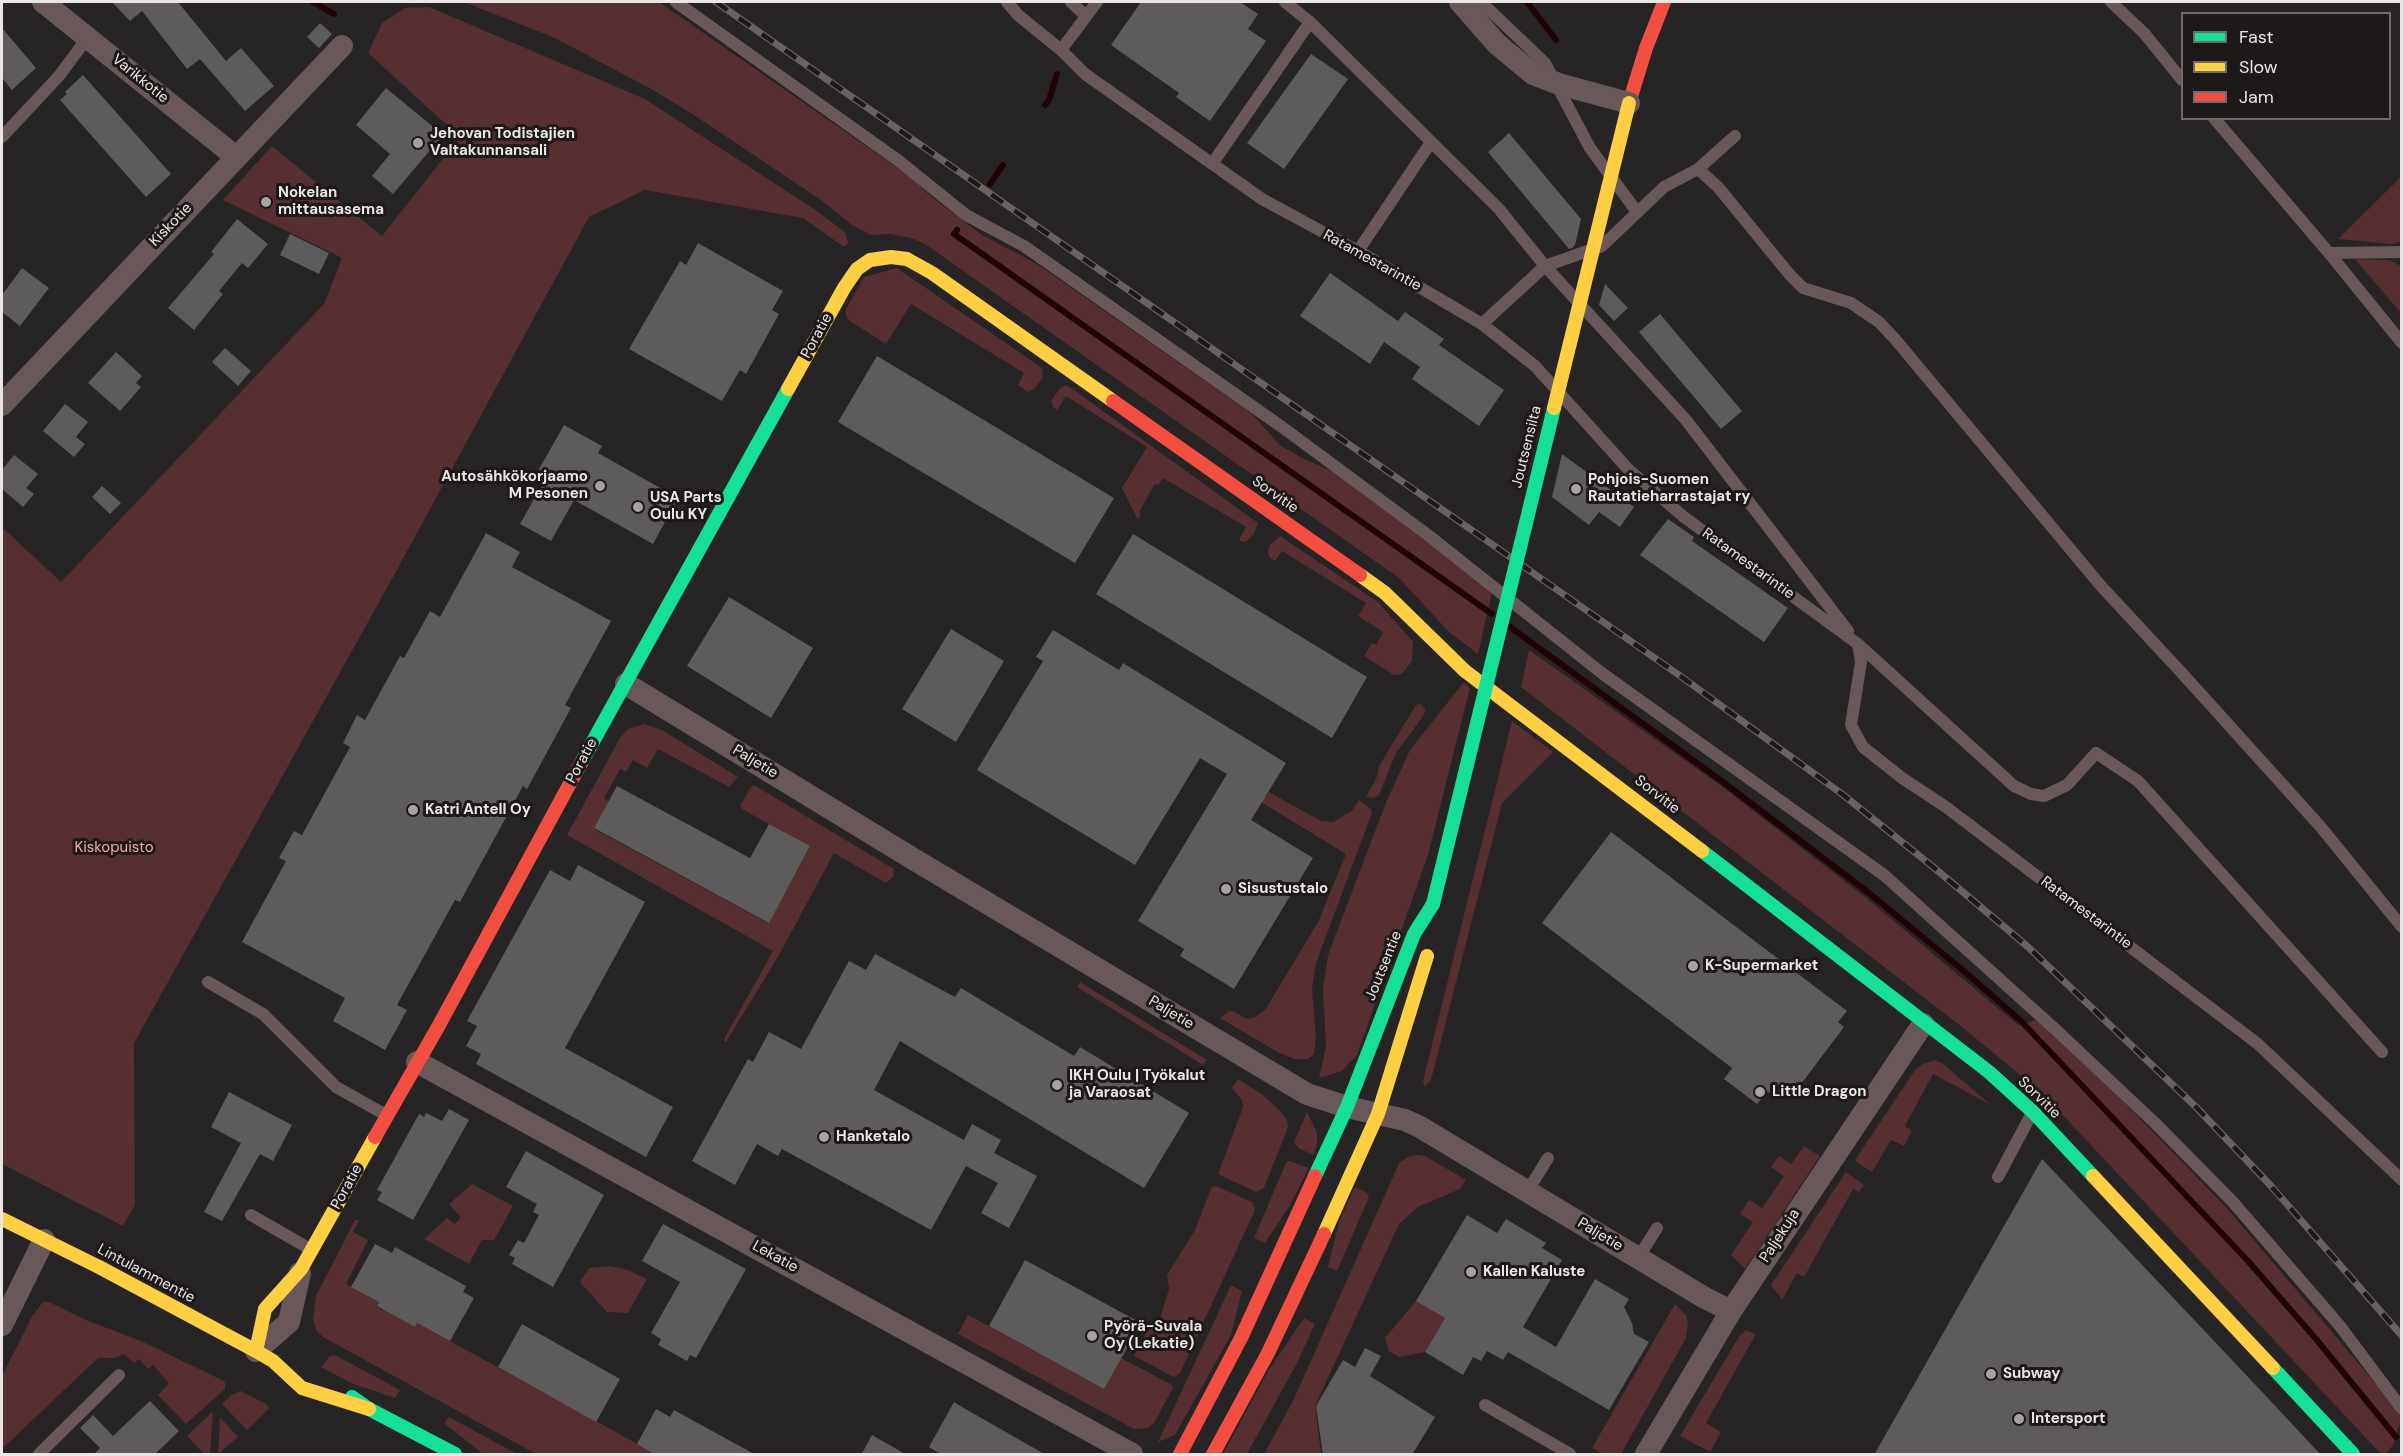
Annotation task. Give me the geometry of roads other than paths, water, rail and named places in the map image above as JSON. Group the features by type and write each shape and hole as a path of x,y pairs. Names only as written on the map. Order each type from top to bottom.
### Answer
{"street":[{"name":"Varikkotie","path":"43,2 236,157"},
{"path":"1460,2 1497,44 1533,74 1559,84 1629,103"},
{"name":"Joutsensilta","path":"1433,904 1629,103 1646,48 1664,2"},
{"name":"Kiskotie","path":"2,405 342,46"},
{"name":"Sorvitie","path":"870,260 891,257 906,259 933,273 1384,594 1465,671 1565,745 1923,1024 1989,1072 2033,1112 2353,1455"},
{"name":"Poratie","path":"265,1356 289,1322 306,1259 844,288 857,268 870,260"},
{"name":"Paljetie","path":"626,684 1307,1094 1420,1127 1705,1298 1731,1311"},
{"path":"1433,904 1433,926"},
{"name":"Joutsentie","path":"1180,1455 1241,1338 1347,1107 1414,934 1433,904"},
{"path":"1213,1455 1305,1278 1377,1114 1430,947"},
{"name":"Paljekuja","path":"1646,1455 1731,1311 1923,1024"},
{"name":"Lekatie","path":"417,1062 1132,1455"},
{"name":"Lintulammentie","path":"2,1219 265,1356 302,1367"},
{"path":"2,1325 44,1240"},
{"name":"Lintulammentie","path":"265,1356 302,1388 369,1409"},
{"name":"Lintulammentie","path":"331,1383 369,1409 455,1455"}],"lane":[{"path":"676,2 899,161 966,215 1024,246 1282,427 1428,536 1603,674 1884,875 2072,1044 2232,1200 2340,1326 2402,1409"},
{"name":"Ratamestarintie","path":"1007,2 1018,15 1061,50 1085,74 1212,165 1262,199 1358,251 1482,324 1535,366 1628,469 1684,518 1858,644 1862,662 1851,725 1863,747 1902,778 1946,807 2258,1044 2402,1180"},
{"path":"1071,2 1086,16"},
{"path":"1061,50 1097,2"},
{"path":"1285,2 1299,6 1310,22 1499,208 1545,266 1686,420 1858,644 2014,786 2031,794 2044,796 2067,785 2097,753 2138,781 2382,1052"},
{"path":"1481,2 1545,63 1590,148 1637,212"},
{"path":"2111,2 2144,33 2181,79"},
{"path":"1212,165 1310,22"},
{"path":"2,137 58,76 88,37"},
{"path":"2216,120 2402,343"},
{"path":"1482,324 1545,266 1602,246 1664,187 1698,168 1735,135"},
{"path":"1358,251 1431,142"},
{"path":"1698,168 1718,187 1803,288 1851,303 1874,318 1895,339 2101,586 2181,671 2320,826 2402,927"},
{"path":"2329,253 2402,252"},
{"path":"208,982 264,1014 336,1087 387,1116"},
{"path":"1998,1177 2033,1112"},
{"path":"1527,1192 1548,1158"},
{"path":"251,1215 306,1259"},
{"path":"1638,1258 1657,1228"},
{"path":"39,1455 119,1375"},
{"path":"1485,1406 1570,1455"}],"waterway":[{"path":"313,2 334,14"},
{"path":"1527,2 1556,40"},
{"path":"1045,105 1049,100 1057,74"},
{"path":"990,184 1003,165"},
{"path":"957,230 954,234 1492,614"},
{"path":"1510,627 1723,782 1869,893 2021,1021 2248,1261 2316,1339 2396,1437"}],"railway":[{"path":"716,2 1679,675 1842,794 2027,946 2196,1107 2271,1186 2402,1336"}],"place":[{"name":"Jehovan Todistajien Valtakunnansali","path":"418,143"},
{"name":"Nokelan mittausasema","path":"266,202"},
{"name":"Autosähkökorjaamo M Pesonen","path":"600,486"},
{"name":"Pohjois-Suomen Rautatieharrastajat ry","path":"1576,489"},
{"name":"USA Parts Oulu KY","path":"638,507"},
{"name":"Katri Antell Oy","path":"413,810"},
{"name":"Sisustustalo","path":"1226,889"},
{"name":"K-Supermarket","path":"1693,966"},
{"name":"IKH Oulu | Työkalut ja Varaosat","path":"1057,1085"},
{"name":"Little Dragon","path":"1760,1092"},
{"name":"Hanketalo","path":"824,1137"},
{"name":"Kallen Kaluste","path":"1471,1272"},
{"name":"Pyörä-Suvala Oy (Lekatie)","path":"1092,1336"},
{"name":"Subway","path":"1991,1374"},
{"name":"Intersport","path":"2019,1419"}],"park label":[{"name":"Kiskopuisto","path":"114,848"}]}
